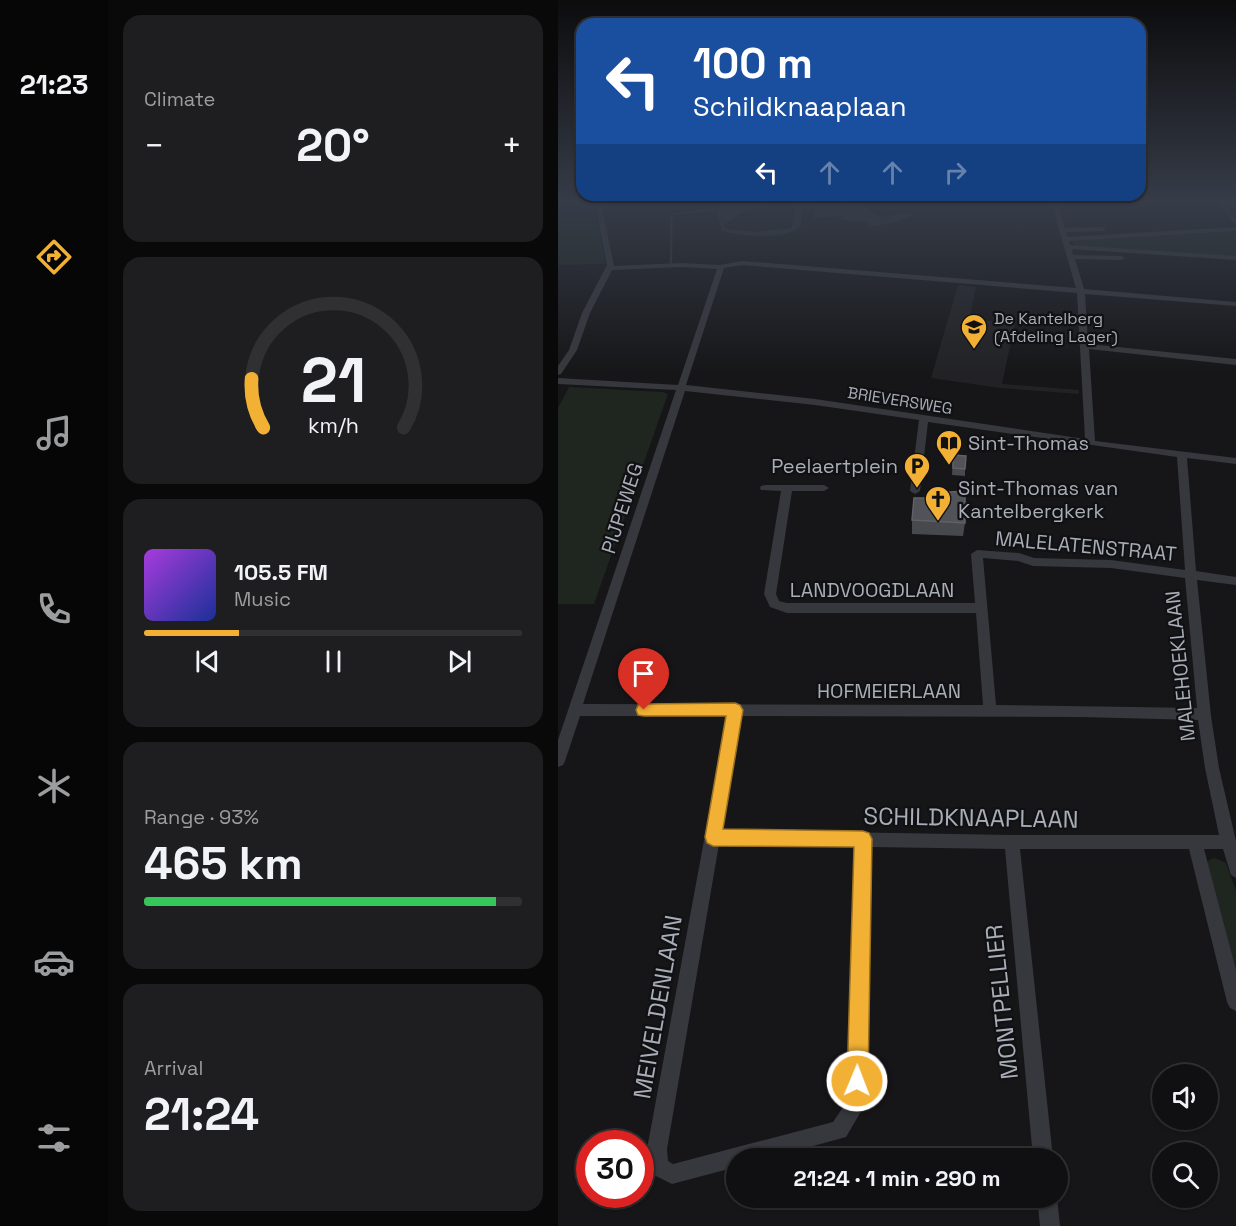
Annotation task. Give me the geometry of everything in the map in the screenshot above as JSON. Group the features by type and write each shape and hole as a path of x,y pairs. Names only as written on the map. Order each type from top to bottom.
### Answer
{"street":[{"path":"558,372 573,350 586,313 610,268 611,259"},
{"path":"1072,259 1081,293 1090,443"},
{"path":"610,268 674,265 721,267 742,263 1081,293 1236,304"},
{"name":"PIJPEWEG","path":"558,760 721,267"},
{"path":"1084,346 1236,362"},
{"name":"BRIEVERSWEG","path":"558,381 682,388 815,402 1090,443 1236,461"},
{"path":"915,491 924,419"},
{"name":"MALEHOEKLAAN","path":"1182,454 1203,714 1228,842 1236,870"},
{"path":"765,488 824,488"},
{"name":"LANDVOOGDLAAN","path":"787,488 770,594 771,600 779,607 981,608"},
{"name":"MALELATENSTRAAT","path":"981,608 976,554 1019,557 1033,562 1112,564 1236,580"},
{"path":"981,608 990,710"},
{"name":"HOFMEIERLAAN","path":"575,710 990,710 1203,714"},
{"name":"MEIVELDENLAAN","path":"735,710 657,1149 659,1167 672,1174 839,1130 857,1103 863,839"},
{"name":"SCHILDKNAAPLAAN","path":"713,837 1012,842 1228,842"},
{"path":"1194,841 1236,1002"},
{"name":"MONTPELLIER","path":"1012,842 1042,1148"},
{"path":"1048,1208 1050,1226"}],"shaded area":[{"path":"558,259 605,259 606,264 558,265"},
{"name":"De Kantelberg (Afdeling Lager)","path":"958,285 976,287 969,319 1015,323 1002,384 1079,390 1079,394 1000,388 931,378"},
{"path":"569,387 668,394 594,604 558,604 558,408"},
{"path":"1215,858 1226,863 1236,891 1236,986 1206,864"}],"building":[{"path":"953,455 966,456 965,469 953,468"},
{"path":"965,491 965,523 912,520 914,498 928,498 933,493"}],"place":[{"name":"De Kantelberg (Afdeling Lager)","path":"974,350"},
{"name":"Sint-Thomas","path":"949,466"},
{"name":"Peelaertplein","path":"917,489"},
{"name":"Sint-Thomas van Kantelbergkerk","path":"938,522"}],"route":[{"path":"644,710 735,710 713,837 863,839 857,1081"}]}
